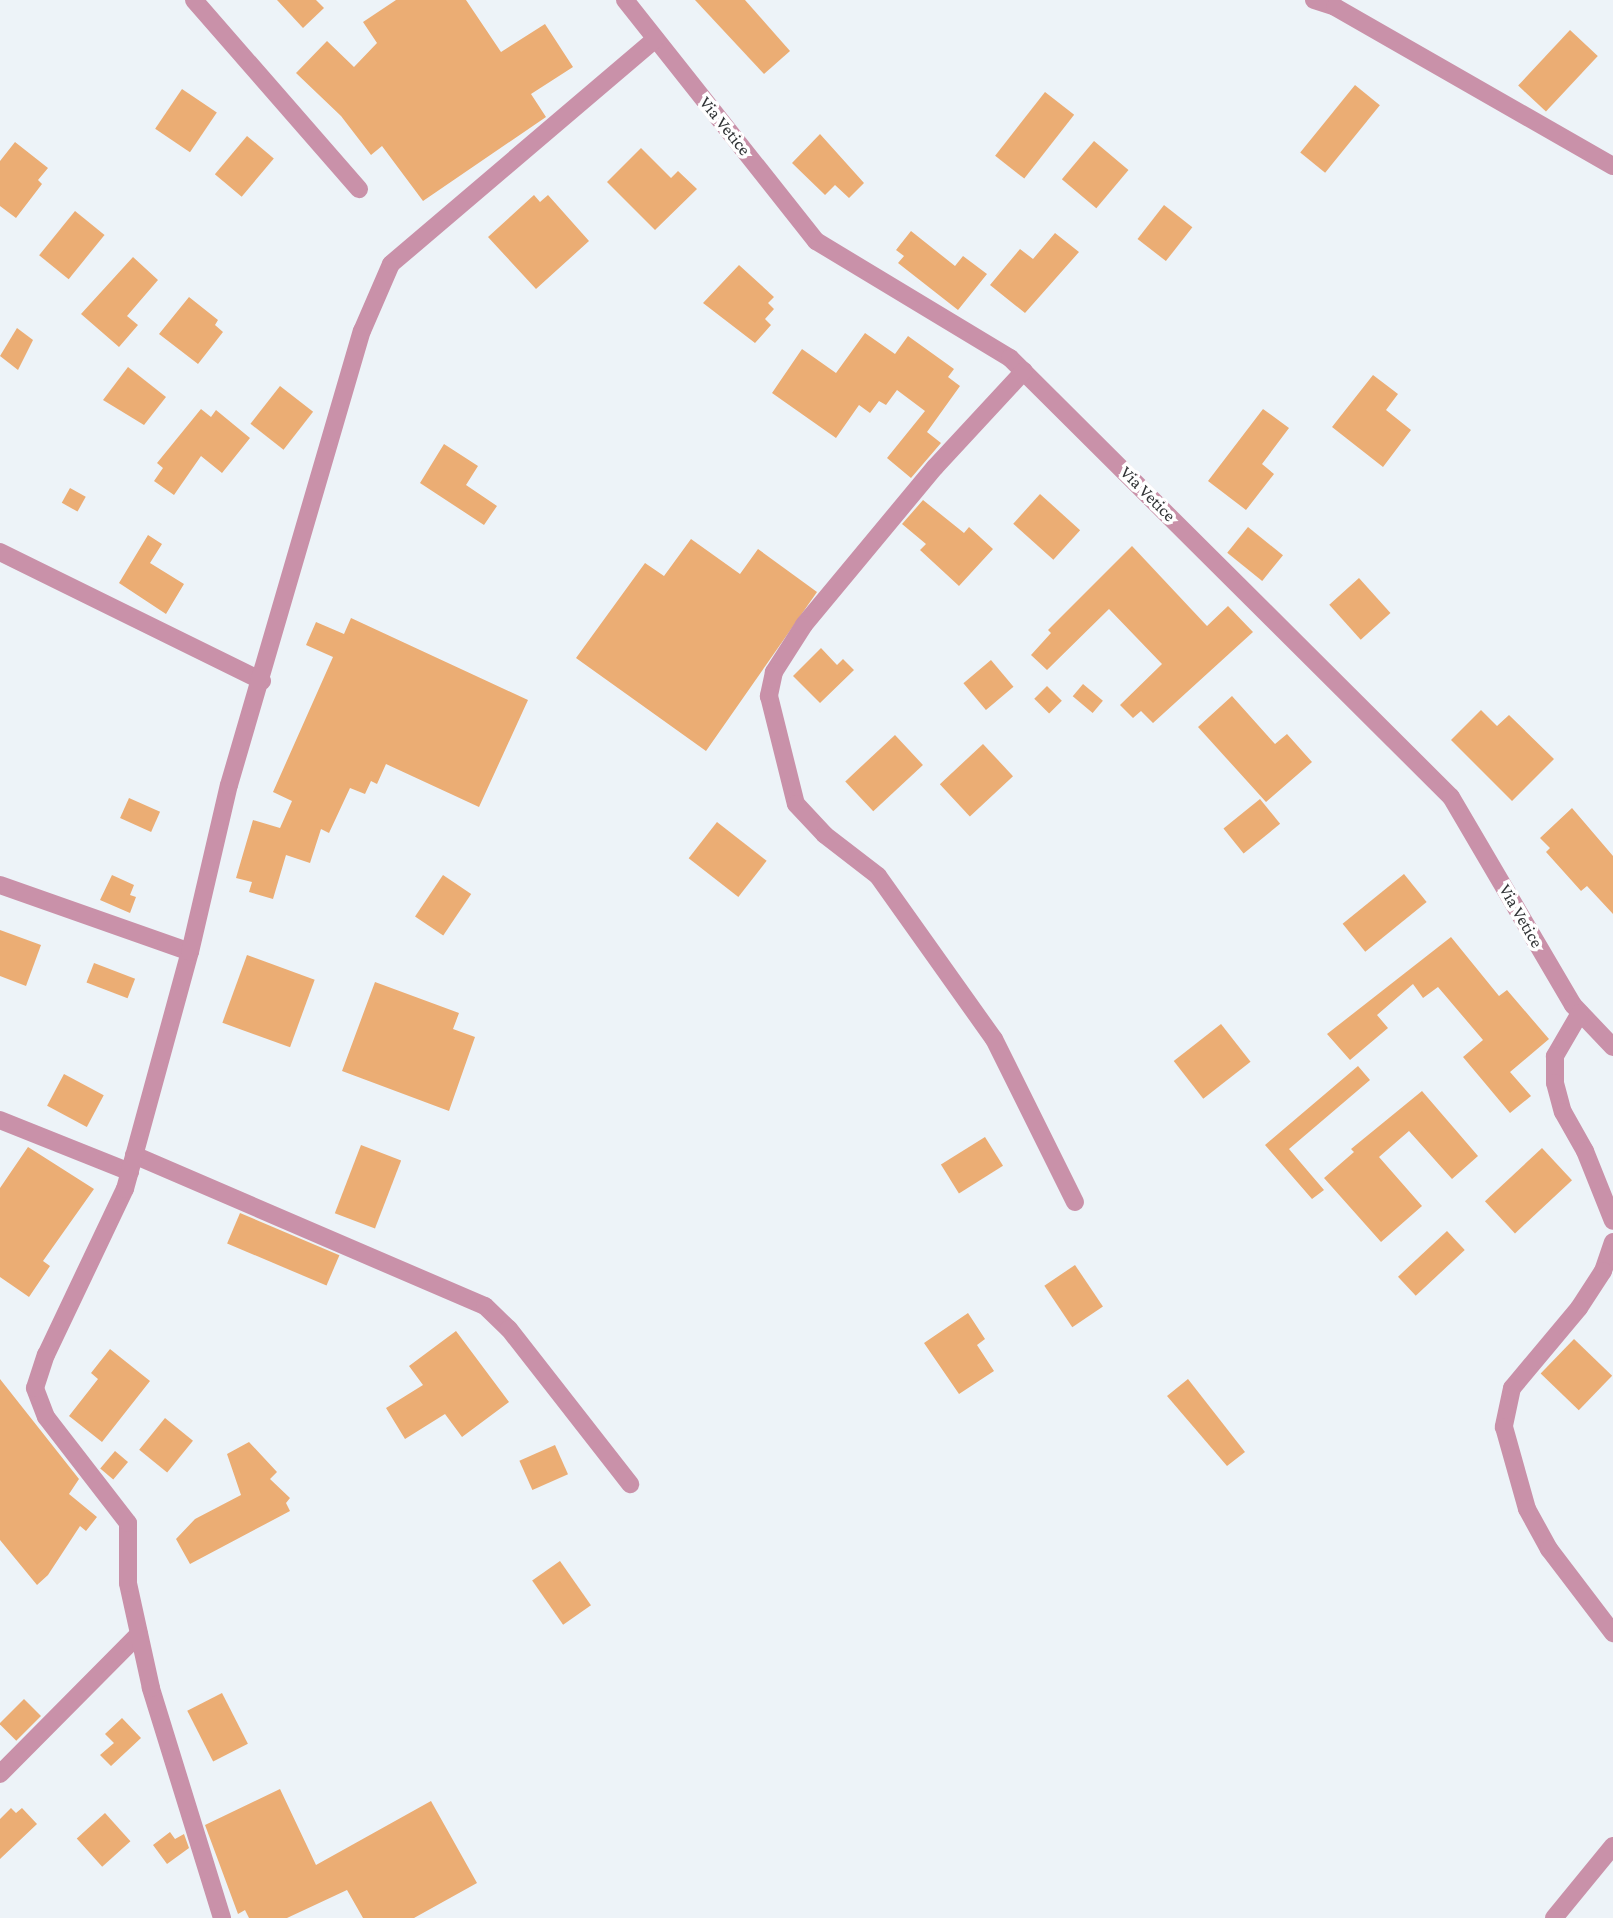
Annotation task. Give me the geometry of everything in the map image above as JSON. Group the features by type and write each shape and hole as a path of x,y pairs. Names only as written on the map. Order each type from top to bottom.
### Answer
{"street":[{"path":"194,0 359,188"},
{"name":"Via Vetice","path":"625,0 816,241 1010,358 1451,797 1580,1013 1613,1047"},
{"path":"1314,0 1335,7 1613,166"},
{"path":"222,1918 151,1688 128,1583 128,1523 46,1417 35,1388 132,1163 190,952 229,785 262,681 362,331 391,264 655,39"},
{"path":"1024,371 935,467 804,625 774,672 769,696 796,804 825,835 878,876 994,1038 1076,1202"},
{"path":"0,552 262,681"},
{"path":"0,885 190,952"},
{"path":"1580,1013 1555,1056 1555,1083 1563,1112 1613,1222"},
{"path":"0,1119 132,1163 485,1306 509,1329 629,1485"},
{"path":"1613,1242 1603,1271 1579,1308 1512,1388 1504,1427 1527,1509 1549,1549 1613,1633"},
{"path":"0,1774 139,1634"},
{"path":"1554,1918 1613,1846"}],"building":[{"path":"277,0 316,0 324,8 303,28"},
{"path":"396,0 466,0 501,52 545,24 573,67 531,94 546,117 423,201 382,146 371,155 341,116 296,73 327,41 354,67 377,43 363,22"},
{"path":"695,0 745,0 790,51 764,74"},
{"path":"1570,30 1598,56 1546,111 1518,86"},
{"path":"1355,85 1380,105 1325,173 1300,153"},
{"path":"182,89 217,112 190,152 155,129"},
{"path":"1045,92 1074,115 1024,179 995,156"},
{"path":"820,134 864,183 849,198 835,185 825,195 792,163"},
{"path":"247,136 274,158 242,197 215,174"},
{"path":"1094,141 1128,170 1096,208 1062,179"},
{"path":"15,142 48,168 38,180 42,184 16,218 0,206 0,161"},
{"path":"641,148 671,178 678,171 697,189 655,230 607,182"},
{"path":"534,195 540,202 548,195 589,241 536,289 488,237"},
{"path":"1164,205 1192,227 1166,261 1138,239"},
{"path":"75,211 105,235 69,279 39,255"},
{"path":"911,231 955,266 963,256 987,274 958,310 898,263 904,256 896,250"},
{"path":"1055,233 1079,252 1025,313 990,285 1020,249 1033,259"},
{"path":"133,257 158,280 127,316 138,325 119,347 81,314"},
{"path":"739,265 774,297 768,303 774,309 765,319 771,325 755,343 703,303"},
{"path":"189,297 218,320 215,325 223,332 198,364 159,334"},
{"path":"17,328 33,340 18,370 0,356"},
{"path":"865,333 895,354 908,336 954,369 948,377 960,386 927,432 941,443 911,478 887,458 925,411 897,390 886,405 879,401 870,413 859,405 836,438 772,393 802,349 836,373"},
{"path":"128,367 166,397 144,425 103,400"},
{"path":"1373,375 1398,394 1386,410 1411,430 1383,467 1332,427"},
{"path":"280,386 313,412 284,450 250,424"},
{"path":"201,409 211,417 216,410 250,438 222,473 201,456 174,495 154,481 163,468 157,463"},
{"path":"1263,409 1289,428 1262,464 1274,474 1246,510 1208,481"},
{"path":"444,444 478,466 466,485 497,506 484,525 420,483"},
{"path":"70,488 86,497 78,512 62,503"},
{"path":"1040,494 1080,530 1053,560 1013,524"},
{"path":"923,500 964,533 969,527 993,549 959,586 920,550 926,544 902,524"},
{"path":"1248,527 1283,555 1262,581 1227,553"},
{"path":"148,535 162,544 150,563 184,584 166,614 119,583"},
{"path":"691,539 740,574 758,549 817,592 706,751 576,658 645,563 664,576"},
{"path":"1132,546 1207,626 1228,606 1253,632 1153,723 1141,711 1133,718 1120,705 1162,664 1109,609 1047,670 1031,655 1051,633 1048,630"},
{"path":"1359,578 1390,613 1361,640 1329,605"},
{"path":"351,618 528,700 479,807 386,764 377,784 371,781 365,794 350,788 329,833 321,829 310,863 286,855 273,899 249,892 252,882 236,878 253,820 280,828 292,801 273,792 333,657 306,645 316,622 344,634"},
{"path":"821,648 837,665 843,659 854,670 820,703 793,676"},
{"path":"991,660 1013,687 986,710 963,683"},
{"path":"1083,684 1103,701 1093,713 1073,696"},
{"path":"1047,686 1062,701 1049,714 1034,699"},
{"path":"1232,696 1275,744 1287,734 1312,762 1266,802 1198,727"},
{"path":"1481,710 1497,726 1509,715 1554,759 1512,801 1451,740"},
{"path":"895,735 923,765 873,811 845,781"},
{"path":"983,744 1013,776 970,816 940,784"},
{"path":"129,798 160,812 151,832 120,818"},
{"path":"1260,799 1280,824 1244,853 1223,829"},
{"path":"1572,808 1613,856 1613,914 1587,886 1581,891 1546,852 1550,848 1540,838"},
{"path":"717,822 767,861 738,897 689,858"},
{"path":"1404,874 1427,902 1365,952 1343,924"},
{"path":"112,875 134,885 130,895 136,897 130,913 100,900"},
{"path":"443,875 471,894 443,935 415,916"},
{"path":"0,930 41,945 26,986 0,976"},
{"path":"1451,937 1499,996 1507,990 1549,1039 1510,1072 1531,1096 1510,1113 1463,1057 1483,1040 1438,987 1423,998 1413,984 1377,1015 1388,1028 1350,1060 1327,1034"},
{"path":"247,955 315,980 290,1047 222,1023"},
{"path":"94,963 135,979 128,998 86,983"},
{"path":"375,982 459,1013 453,1029 475,1037 449,1111 342,1071"},
{"path":"1221,1024 1251,1062 1203,1099 1174,1061"},
{"path":"1358,1066 1370,1080 1289,1149 1324,1190 1312,1199 1265,1145"},
{"path":"64,1074 104,1095 87,1127 47,1106"},
{"path":"1422,1091 1478,1156 1452,1179 1409,1131 1379,1157 1422,1206 1381,1242 1324,1178 1354,1152 1351,1149"},
{"path":"985,1137 1003,1166 959,1193 941,1165"},
{"path":"361,1145 401,1160 375,1229 335,1213"},
{"path":"28,1147 94,1189 43,1261 50,1266 29,1297 0,1277 0,1188"},
{"path":"1542,1148 1572,1180 1515,1233 1485,1201"},
{"path":"240,1213 339,1255 327,1286 227,1243"},
{"path":"1447,1231 1465,1250 1416,1296 1398,1277"},
{"path":"1075,1265 1103,1306 1072,1327 1044,1286"},
{"path":"968,1313 985,1339 977,1345 994,1371 959,1394 924,1343"},
{"path":"456,1331 509,1402 462,1437 445,1414 405,1439 386,1408 423,1385 409,1366"},
{"path":"1574,1339 1612,1376 1579,1410 1541,1374"},
{"path":"110,1349 150,1381 102,1442 69,1416 98,1379 91,1373"},
{"path":"0,1379 79,1479 69,1494 97,1517 86,1531 80,1526 48,1575 37,1585 0,1540"},
{"path":"1188,1379 1245,1452 1227,1466 1167,1396"},
{"path":"165,1418 193,1441 167,1473 139,1450"},
{"path":"249,1442 277,1472 270,1479 290,1498 286,1503 290,1511 190,1564 176,1539 195,1519 241,1495 227,1454"},
{"path":"555,1445 568,1474 532,1490 519,1461"},
{"path":"115,1451 128,1462 113,1480 100,1469"},
{"path":"560,1561 591,1605 563,1625 532,1581"},
{"path":"222,1693 248,1744 213,1761 187,1711"},
{"path":"24,1699 41,1716 16,1741 0,1723"},
{"path":"122,1718 141,1738 111,1766 100,1755 114,1743 105,1734"},
{"path":"280,1789 316,1865 431,1801 477,1883 414,1918 363,1918 347,1890 287,1918 249,1918 245,1910 238,1914 205,1825"},
{"path":"11,1808 16,1813 22,1808 37,1824 0,1859 0,1819"},
{"path":"105,1813 130,1841 102,1867 77,1838"},
{"path":"170,1832 175,1839 184,1834 189,1848 167,1864 153,1845"}]}
